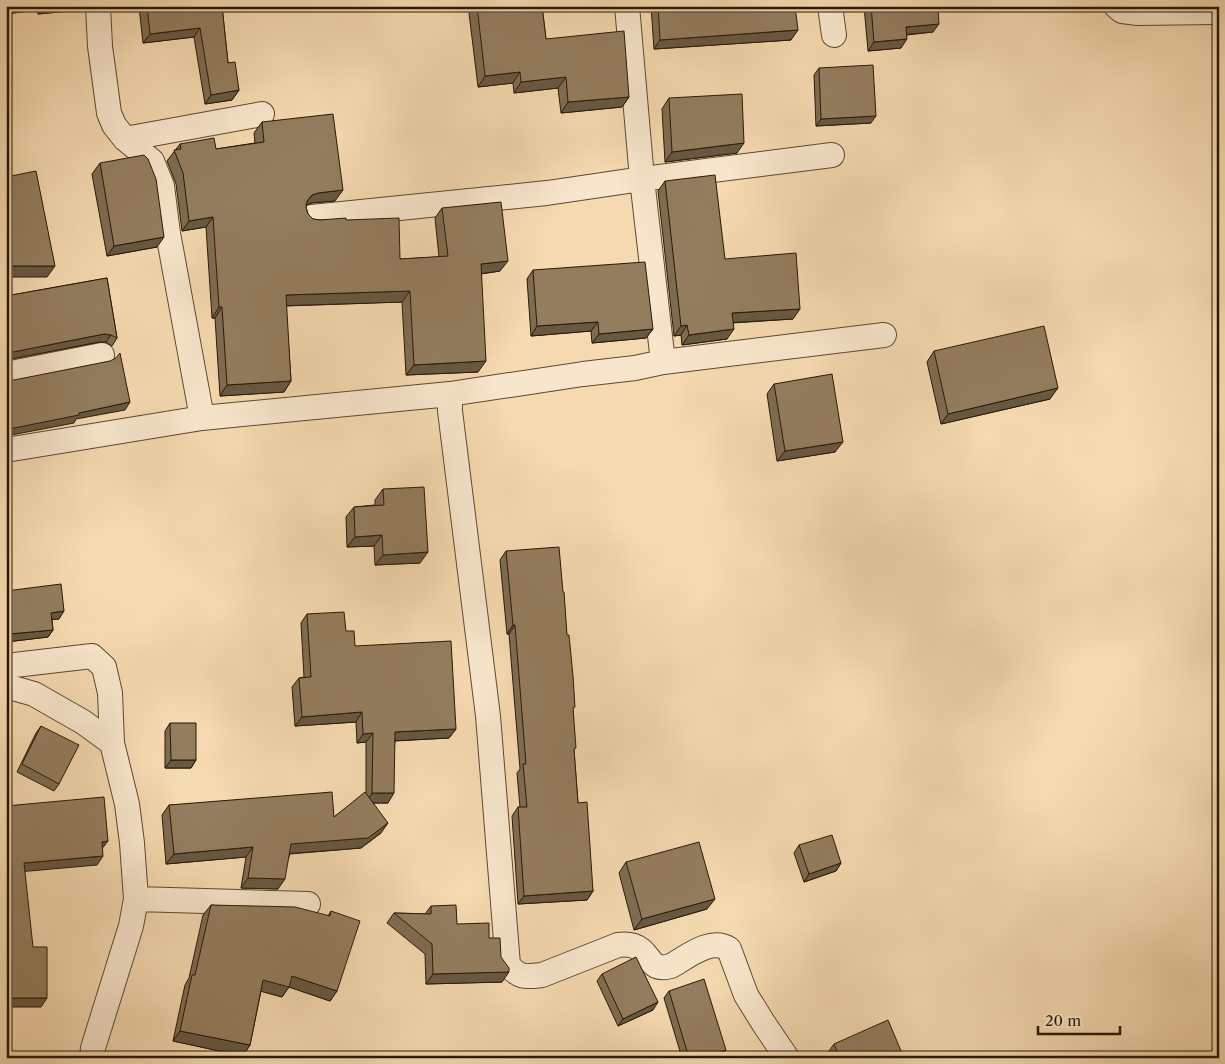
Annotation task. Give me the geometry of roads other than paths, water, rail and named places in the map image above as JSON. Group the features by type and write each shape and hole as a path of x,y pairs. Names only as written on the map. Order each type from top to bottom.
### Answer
{"street":[{"path":"98,6 100,46 109,113 114,125 126,139 152,160 162,186 168,233 202,418"},
{"path":"627,6 642,179 663,362"},
{"path":"830,6 834,35"},
{"path":"1116,6 1122,11 1138,13 1219,12"},
{"path":"126,139 262,114"},
{"path":"312,217 547,193 832,155"},
{"path":"6,450 202,418 450,394 635,368 663,362 884,335"},
{"path":"6,374 102,355"},
{"path":"450,394 451,420 488,716 508,965 517,974 528,977 542,975 618,945 626,944 642,950 651,964 664,968 710,945 724,946 729,949 746,995 787,1058"},
{"path":"6,666 92,656 104,667 110,693 112,743 127,804 136,899 131,926 93,1048 92,1058"},
{"path":"6,686 34,694 83,722 112,743"},
{"path":"136,899 308,904"}]}
